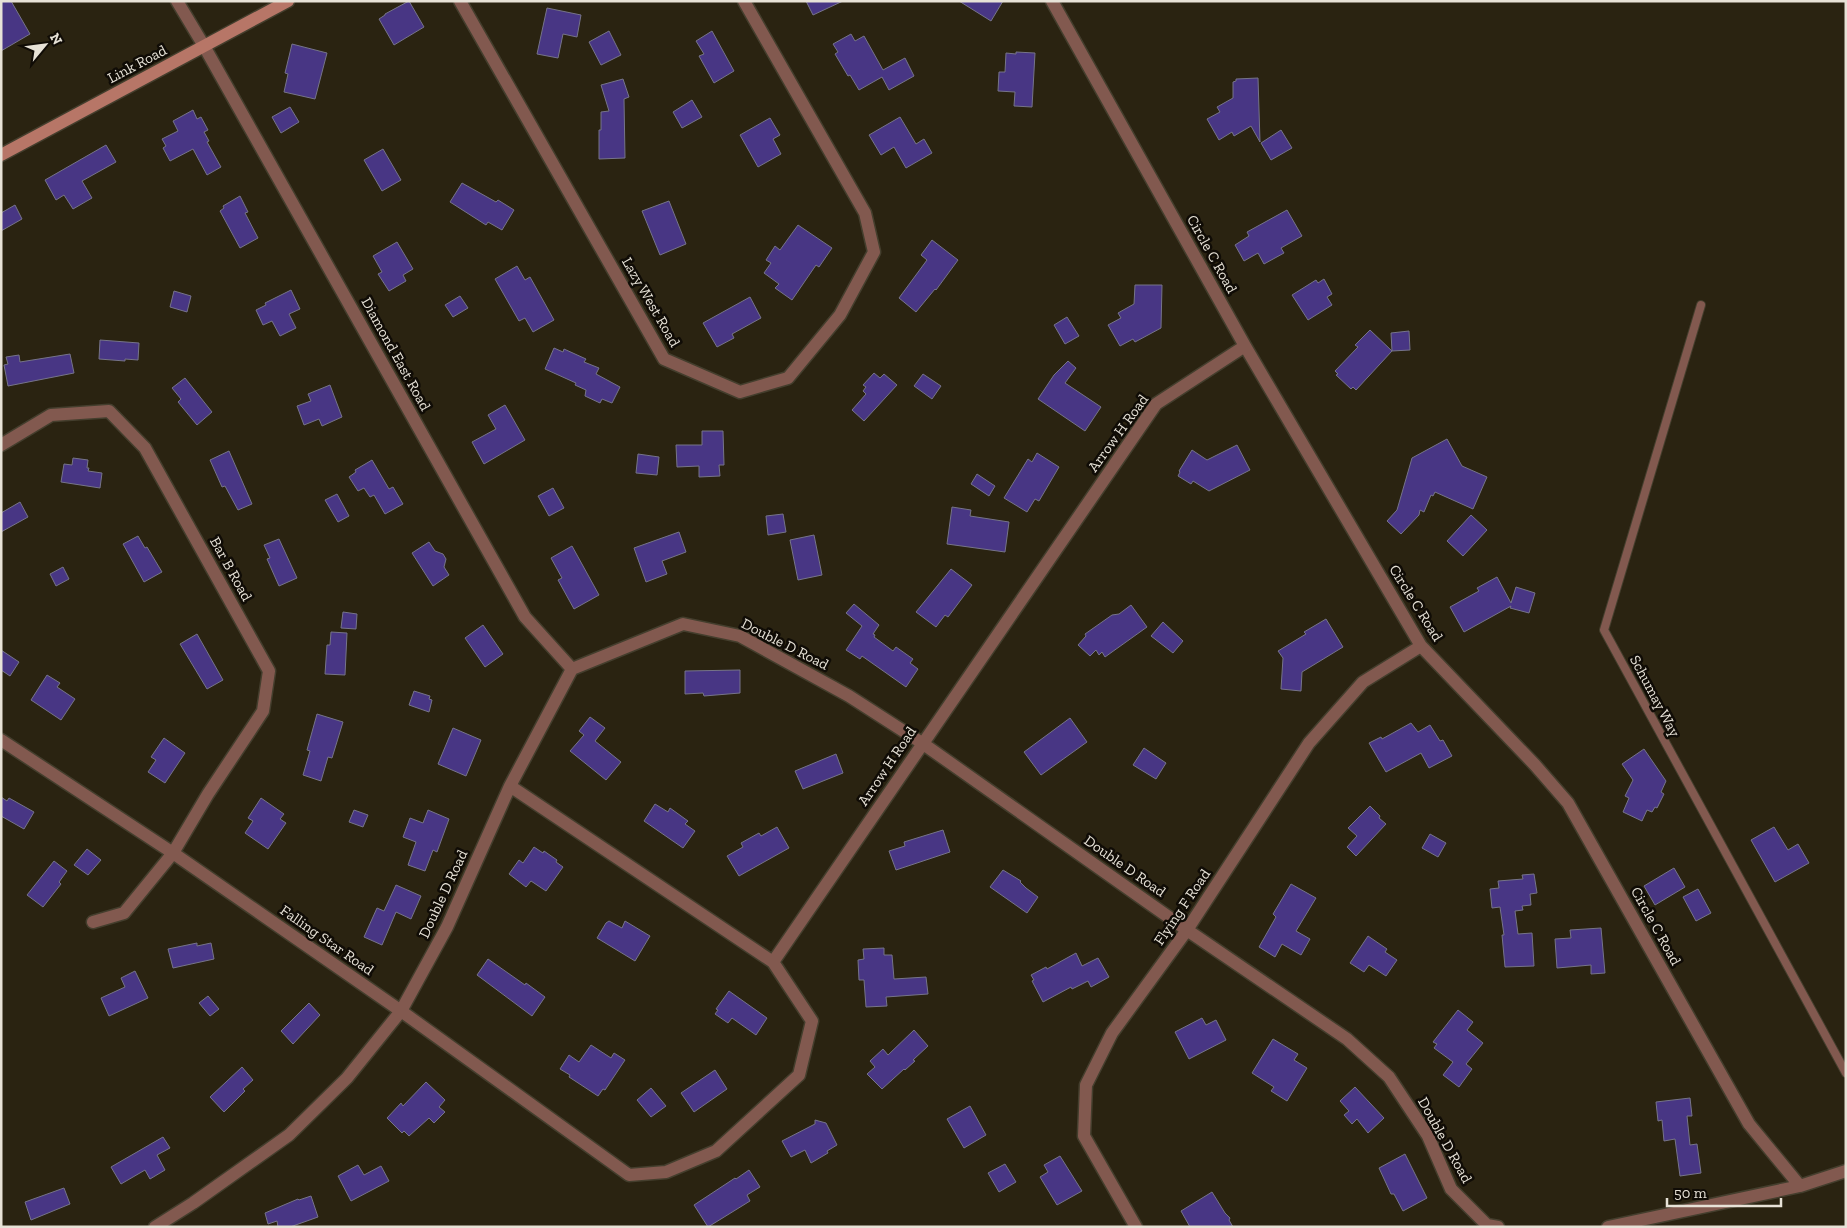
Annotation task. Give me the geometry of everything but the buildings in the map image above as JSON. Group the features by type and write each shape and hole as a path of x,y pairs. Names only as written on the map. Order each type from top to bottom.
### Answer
{"main road":[{"name":"Link Road","path":"1,155 288,1"}],"street":[{"name":"Diamond East Road","path":"177,1 525,617 572,669"},
{"name":"Lazy West Road","path":"460,1 664,359 740,392 788,378 840,316 874,252 866,213 744,1"},
{"name":"Circle C Road","path":"1052,1 1245,346 1420,646 1535,765 1568,804 1750,1124 1800,1186"},
{"name":"Arrow H Road","path":"773,962 1156,404 1245,346"},
{"name":"Bar B Road","path":"1,446 51,415 109,411 145,448 269,671 263,711 208,794 173,854 124,913 93,922"},
{"name":"Double D Road","path":"155,1227 289,1136 346,1078 401,1011 447,927 510,786 572,669 683,624 740,636 849,696 922,744 1187,930 1348,1039 1389,1077 1428,1136 1451,1189 1490,1226"},
{"name":"Flying F Road","path":"1136,1227 1084,1136 1086,1085 1112,1033 1187,930 1309,743 1363,682 1420,646"},
{"name":"Falling Star Road","path":"1,740 173,854 401,1011 628,1174 666,1172 716,1152 799,1075 812,1021 773,962"},
{"path":"510,786 773,962"},
{"path":"1608,1227 1800,1186 1846,1171"}],"lane":[{"name":"Schumay Way","path":"1701,305 1604,630 1846,1073"}]}
